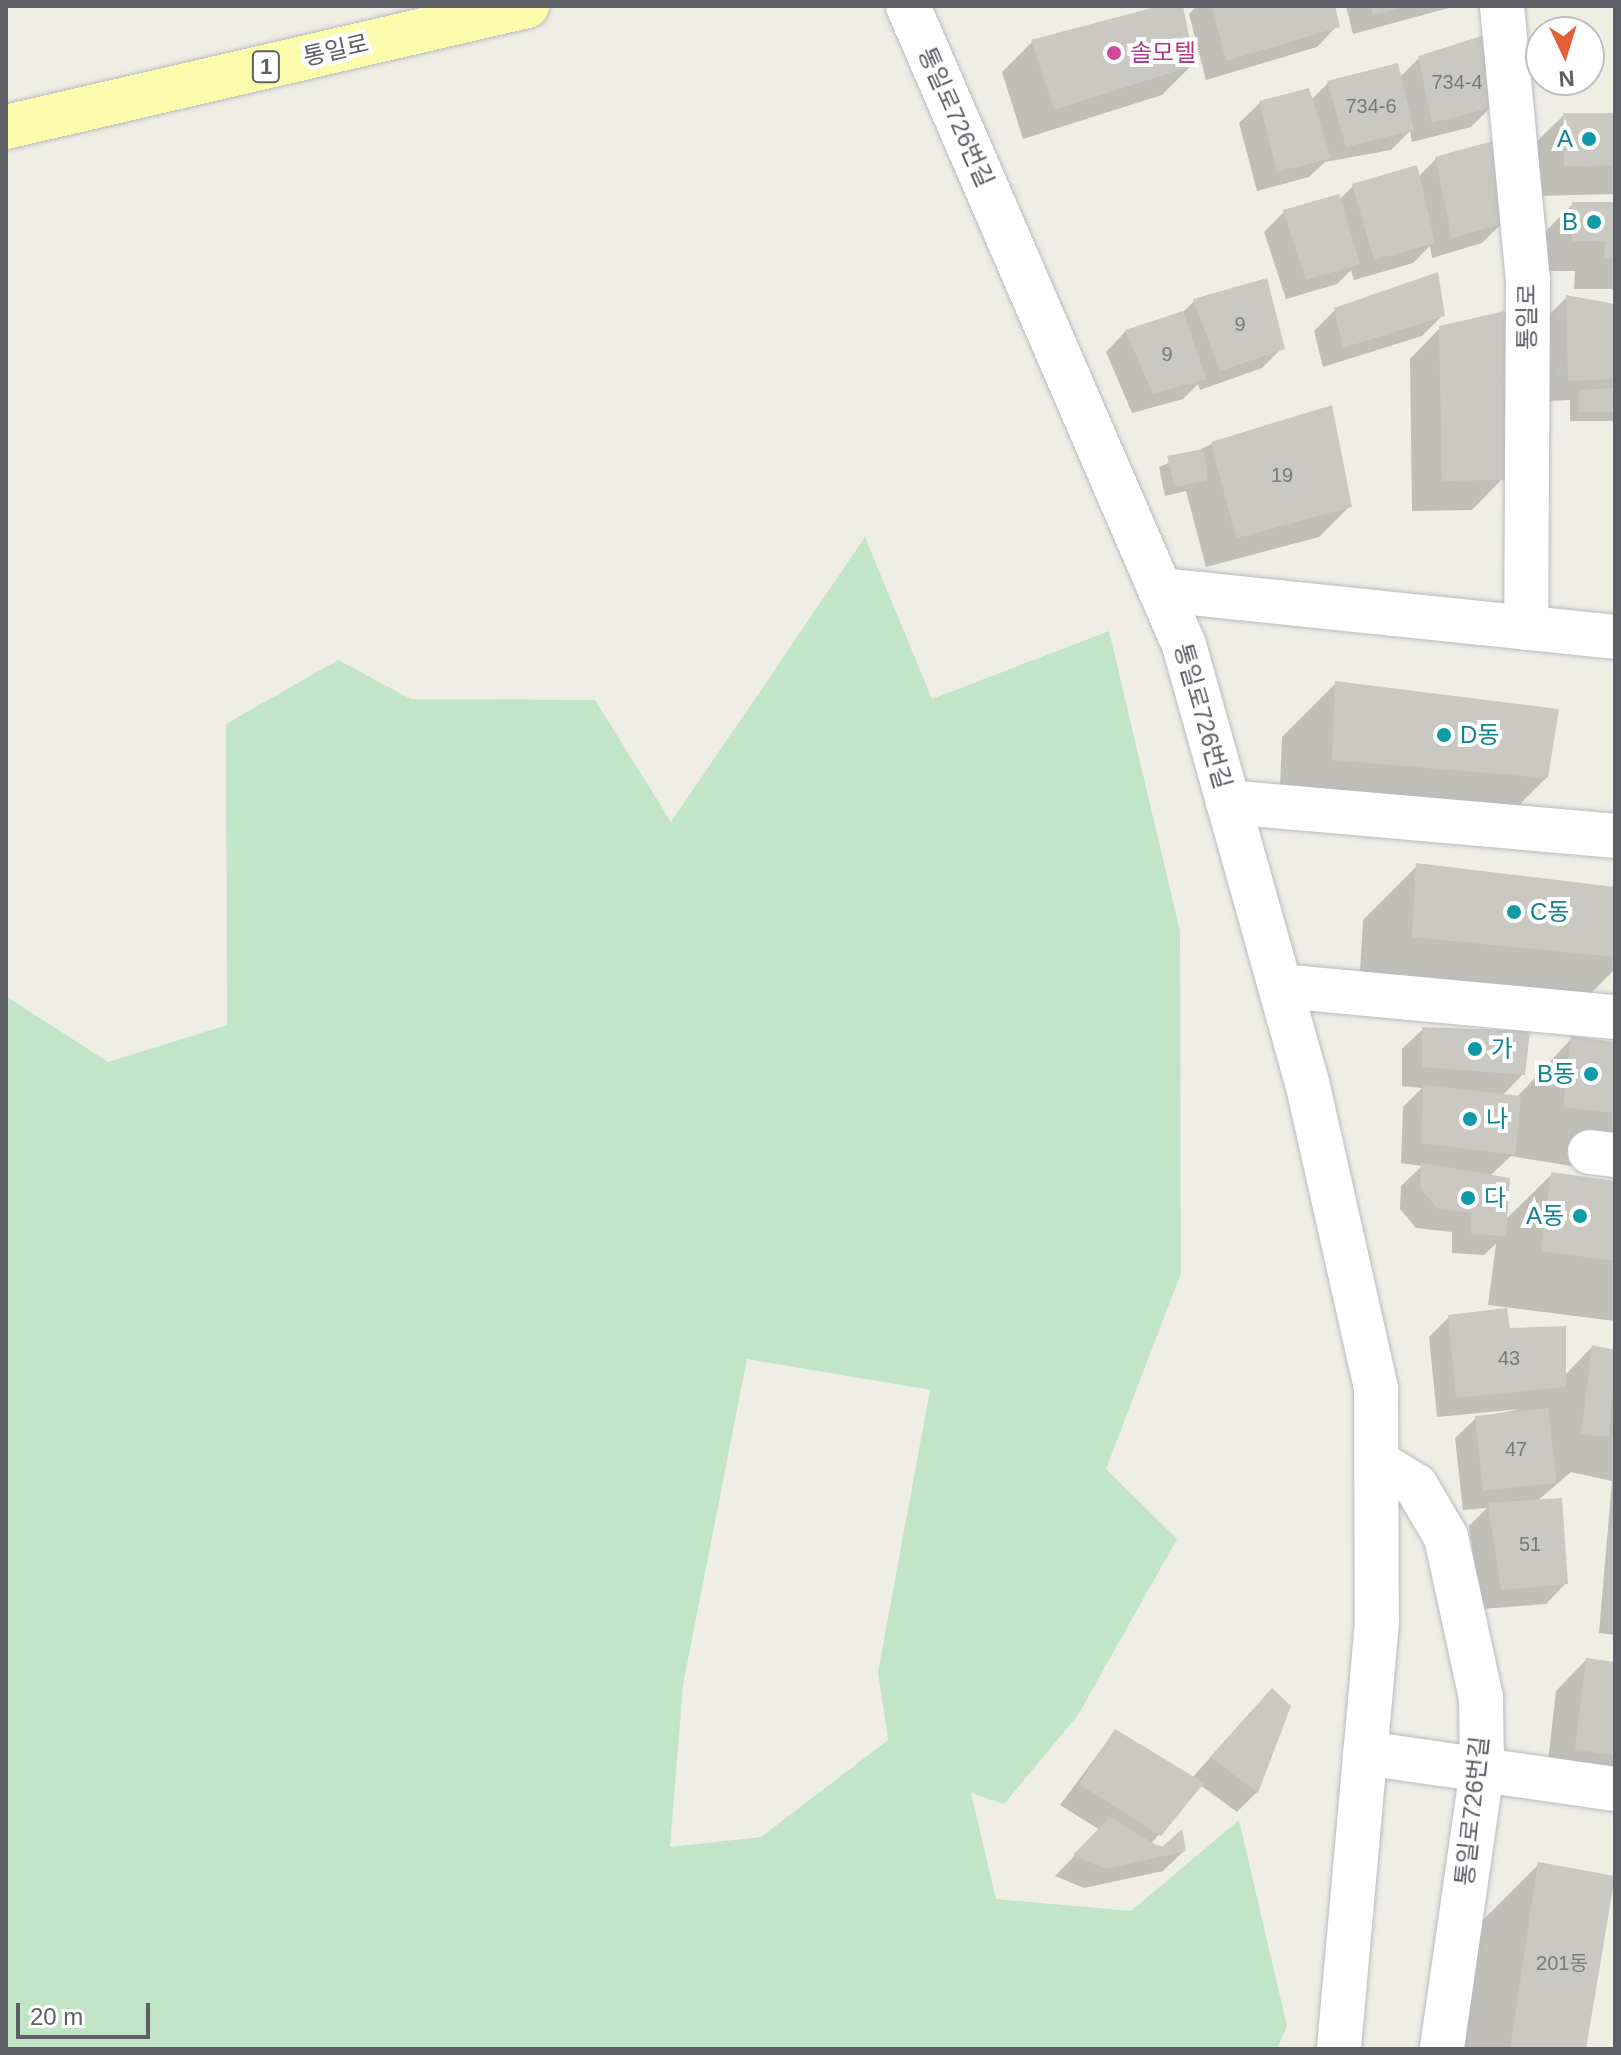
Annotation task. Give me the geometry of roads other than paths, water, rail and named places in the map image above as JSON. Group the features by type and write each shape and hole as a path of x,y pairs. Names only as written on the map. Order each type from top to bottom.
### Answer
{"main road":[{"name":"통일로","path":"6,127 527,6"}],"street":[{"name":"통일로726번길","path":"908,6 1161,590 1228,802 1280,986 1376,1389 1377,1622 1339,2049"},
{"name":"통일로","path":"1502,6 1528,280 1526,628"},
{"path":"1161,590 1615,637"},
{"path":"1228,802 1615,836"},
{"path":"1280,986 1615,1017"},
{"name":"통일로726번길","path":"1377,1462 1416,1486 1446,1537 1481,1698 1482,1770 1442,2049"},
{"path":"1365,1753 1615,1789"}],"place":[{"name":"솔모텔","path":"1114,53"},
{"name":"A","path":"1589,139"},
{"name":"B","path":"1594,222"},
{"name":"D동","path":"1444,735"},
{"name":"C동","path":"1514,912"},
{"name":"가","path":"1475,1049"},
{"name":"B동","path":"1591,1074"},
{"name":"나","path":"1470,1119"},
{"name":"다","path":"1468,1198"},
{"name":"A동","path":"1580,1216"}]}
